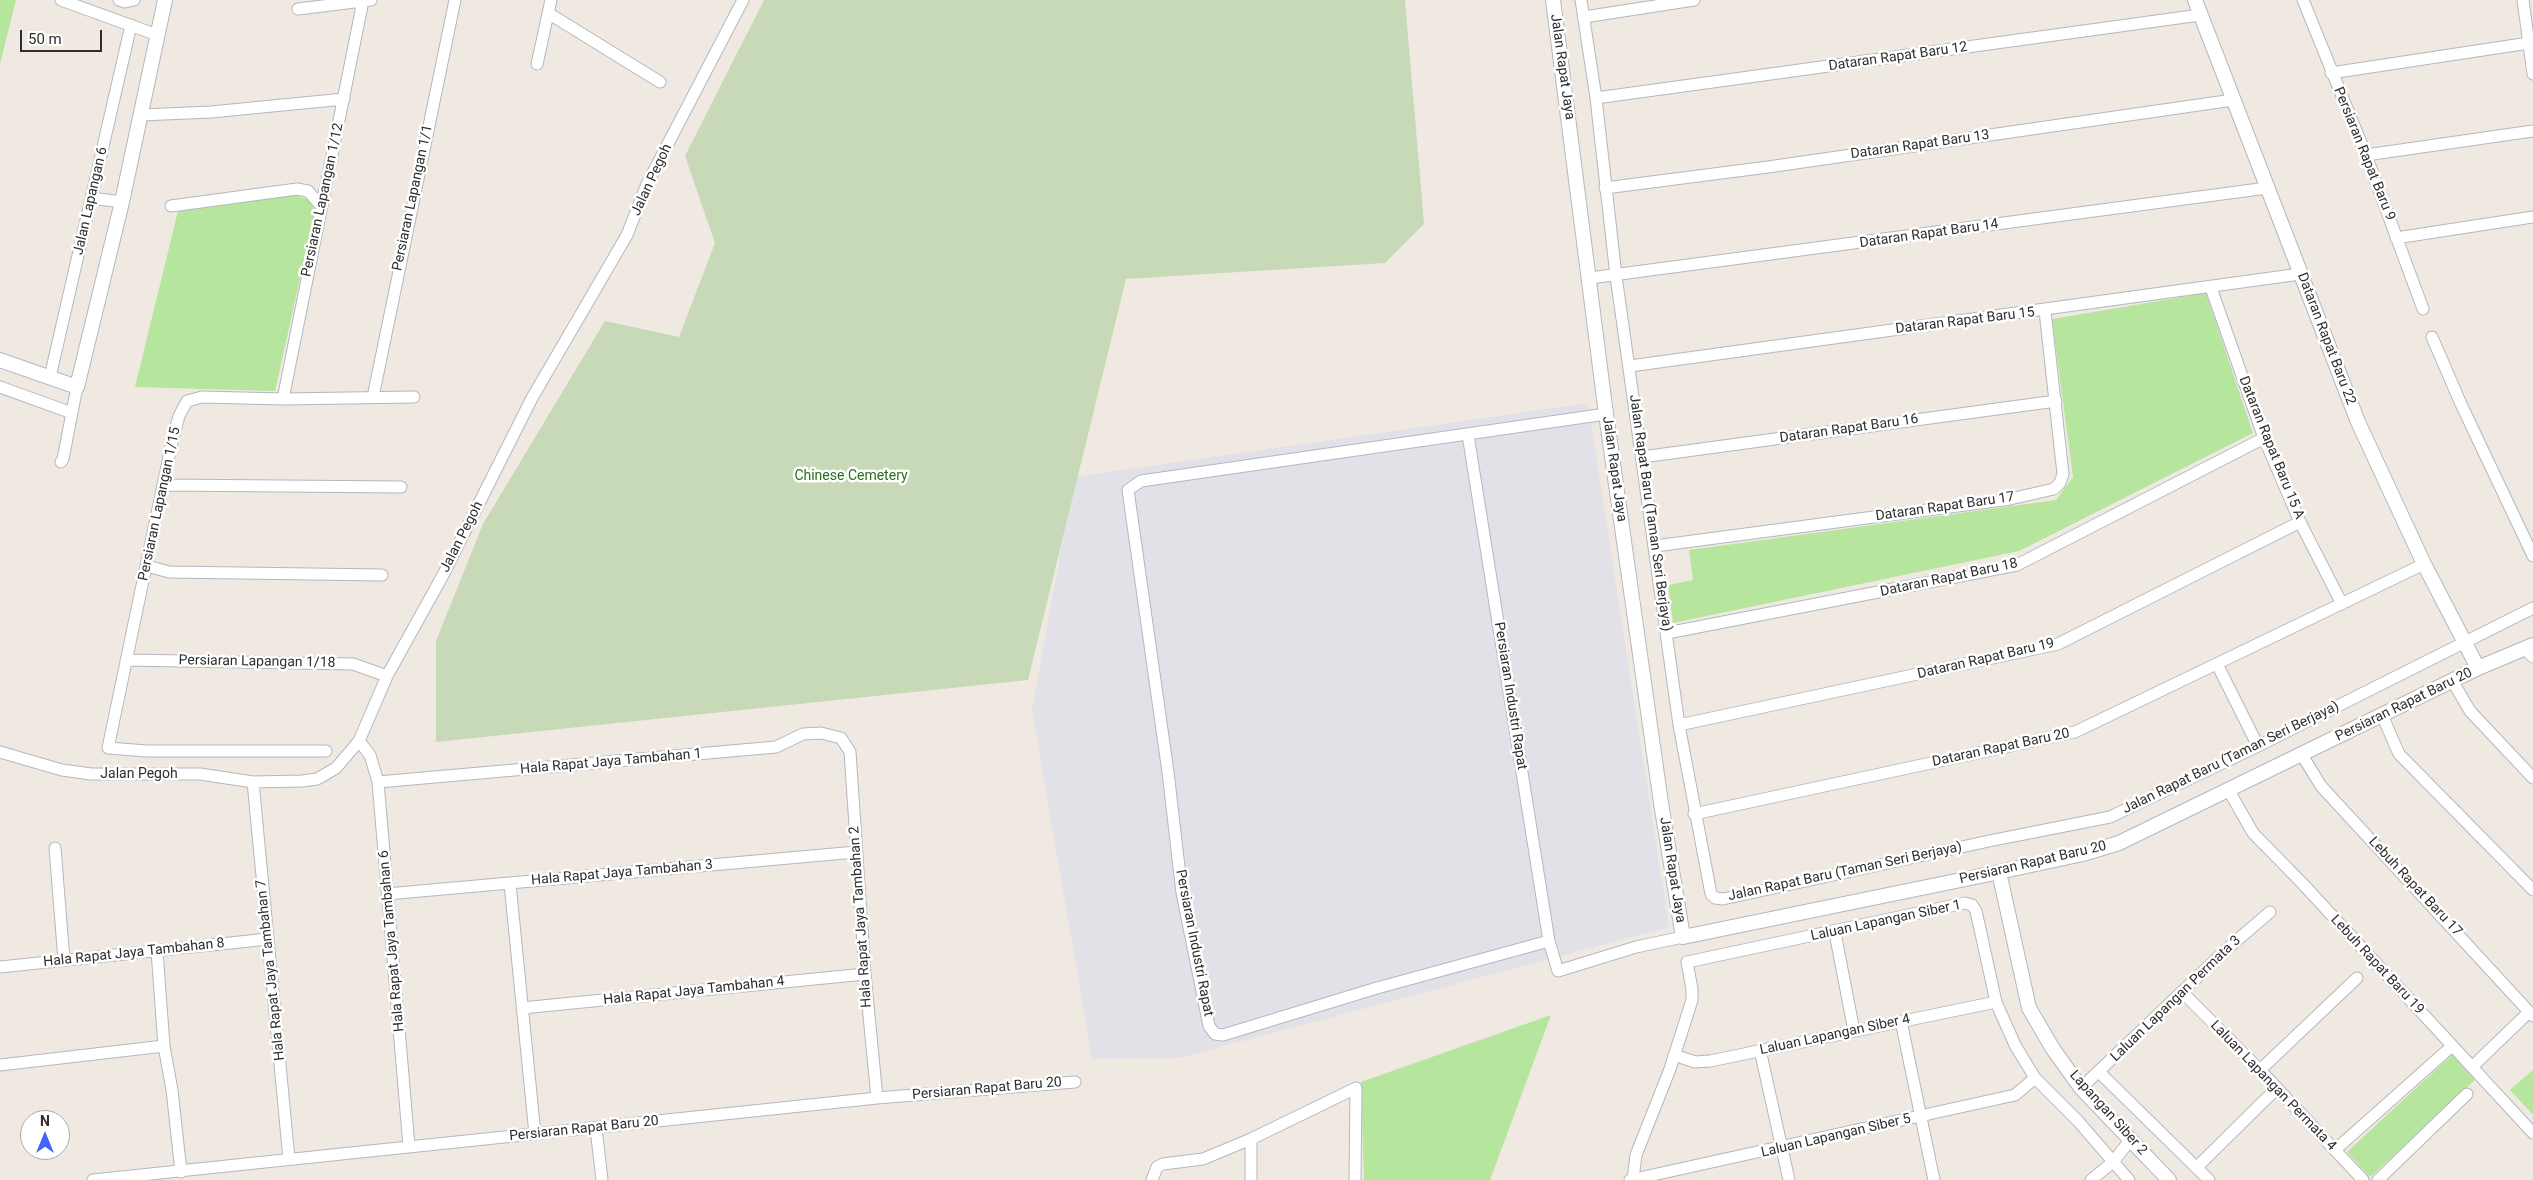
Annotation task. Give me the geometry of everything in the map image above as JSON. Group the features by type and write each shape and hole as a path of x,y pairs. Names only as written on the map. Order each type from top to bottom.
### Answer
{"street":[{"path":"61,0 157,35"},
{"path":"60,462 64,459 77,387 122,202 165,0"},
{"path":"298,8 367,0"},
{"name":"Persiaran Lapangan 1/12","path":"283,399 344,99 367,0"},
{"name":"Persiaran Lapangan 1/1","path":"373,397 455,0"},
{"path":"537,64 551,0"},
{"name":"Jalan Pegoh","path":"0,752 62,770 91,774 200,774 253,782 316,779 336,768 359,741 386,676 443,576 532,398 627,234 647,184 743,0"},
{"name":"Jalan Rapat Jaya","path":"1553,0 1606,414 1661,803 1683,937"},
{"name":"Jalan Rapat Baru (Taman Seri Berjaya)","path":"1581,0 1596,98 1616,276 1679,725 1710,894 1715,898 1723,899 1989,841 2110,817 2258,746 2533,608"},
{"path":"1584,17 1694,0"},
{"name":"Dataran Rapat Baru 22","path":"2195,0 2358,422 2424,564 2478,668"},
{"name":"Persiaran Rapat Baru 9","path":"2303,0 2331,73 2366,155 2423,309"},
{"path":"2523,0 2533,74"},
{"path":"548,12 660,82"},
{"name":"Dataran Rapat Baru 12","path":"1596,98 2200,15"},
{"name":"Jalan Lapangan 6","path":"50,378 131,25"},
{"path":"2331,73 2529,43"},
{"path":"141,115 211,112 344,99"},
{"name":"Dataran Rapat Baru 13","path":"1606,188 1768,167 2233,100"},
{"path":"2366,155 2533,131"},
{"name":"Dataran Rapat Baru 14","path":"1590,278 2267,188"},
{"path":"171,206 297,189 308,191 322,206"},
{"path":"91,198 122,202"},
{"path":"2396,238 2533,217"},
{"name":"Dataran Rapat Baru 15","path":"1630,366 2045,311 2300,274"},
{"name":"Dataran Rapat Baru 15 A","path":"2211,288 2264,438 2300,522 2342,604"},
{"name":"Dataran Rapat Baru 17","path":"1655,546 2010,499 2054,489 2060,483 2063,474 2045,311"},
{"path":"2432,337 2461,404 2533,556"},
{"path":"0,360 77,387"},
{"path":"0,387 72,413"},
{"name":"Persiaran Lapangan 1/15","path":"326,751 147,751 108,748 163,485 180,416 187,401 202,397 283,399 414,397"},
{"name":"Dataran Rapat Baru 16","path":"1642,457 2056,401"},
{"name":"Persiaran Industri Rapat","path":"1468,435 1549,941 1377,988 1223,1035 1215,1034 1209,1026 1182,893 1168,772 1128,490 1141,481 1606,414"},
{"name":"Dataran Rapat Baru 18","path":"1667,633 2017,565 2264,438"},
{"path":"163,485 401,487"},
{"name":"Dataran Rapat Baru 19","path":"1679,725 2058,644 2300,522"},
{"name":"Dataran Rapat Baru 20","path":"1694,814 2074,732 2424,564"},
{"path":"147,566 170,572 382,575"},
{"name":"Persiaran Rapat Baru 20","path":"1549,941 1558,971 1636,947 2083,854 2119,843 2453,682 2478,668 2530,650"},
{"name":"Persiaran Lapangan 1/18","path":"126,660 353,664 386,676"},
{"path":"2217,664 2258,746"},
{"path":"2453,682 2470,711 2533,778"},
{"path":"2382,715 2400,754 2533,890"},
{"name":"Hala Rapat Jaya Tambahan 1","path":"378,782 776,747 803,734 821,733 841,738"},
{"name":"Hala Rapat Jaya Tambahan 2","path":"841,738 850,752 865,974 877,1098"},
{"name":"Hala Rapat Jaya Tambahan 6","path":"359,741 370,755 378,782 409,1146"},
{"name":"Lebuh Rapat Baru 17","path":"2302,755 2321,786 2531,1014"},
{"name":"Hala Rapat Jaya Tambahan 7","path":"253,782 289,1159"},
{"name":"Lebuh Rapat Baru 19","path":"2229,791 2253,833 2452,1046 2473,1066 2533,1133"},
{"path":"55,848 64,960"},
{"name":"Hala Rapat Jaya Tambahan 3","path":"388,894 856,852"},
{"name":"Lapangan Siber 2","path":"2000,872 2029,1008 2053,1049 2081,1088 2169,1180"},
{"path":"510,884 535,1134"},
{"name":"Laluan Lapangan Siber 1","path":"1674,1056 1692,1000 1687,962 1835,933 1965,903 1972,905 1976,910 1996,1002 2015,1045 2035,1078 2078,1121 2112,1162 2130,1180"},
{"name":"Laluan Lapangan Permata 3","path":"2081,1088 2183,993 2228,948 2270,912"},
{"path":"1835,933 1854,1031"},
{"name":"Hala Rapat Jaya Tambahan 8","path":"0,967 268,939"},
{"path":"157,951 164,1046 171,1082 181,1172"},
{"name":"Hala Rapat Jaya Tambahan 4","path":"522,1008 865,974"},
{"path":"2260,1070 2357,978"},
{"name":"Laluan Lapangan Permata 4","path":"2183,993 2260,1070 2363,1180"},
{"name":"Laluan Lapangan Siber 4","path":"1674,1056 1695,1062 1996,1002"},
{"path":"2473,1066 2531,1014"},
{"path":"1901,1021 1934,1180"},
{"path":"0,1066 164,1046"},
{"path":"2335,1150 2452,1046"},
{"path":"1760,1050 1789,1180"},
{"path":"1632,1180 1636,1155 1674,1056"},
{"path":"2099,1072 2209,1180"},
{"name":"Laluan Lapangan Siber 5","path":"1632,1180 1663,1177 2015,1095 2035,1078"},
{"name":"Persiaran Rapat Baru 20","path":"93,1180 877,1098 1076,1082"},
{"path":"1152,1180 1157,1166 1203,1159 1251,1139 1356,1088 1355,1180"},
{"path":"2197,1167 2276,1089"},
{"path":"2378,1180 2467,1094"},
{"path":"596,1128 602,1180"},
{"path":"1251,1139 1251,1180"},
{"path":"2091,1180 2112,1162 2131,1139"}],"shaded area":[{"path":"1588,403 1669,927 1179,1058 1092,1059 1032,710 1074,477"}],"green space":[{"path":"0,0 16,0 0,64"},
{"name":"Chinese Cemetery","path":"764,0 1405,0 1424,224 1385,263 1126,279 1028,680 436,742 436,641 483,524 605,321 679,337 715,243 685,156"},
{"path":"293,194 309,200 315,211 275,391 135,387 178,211"},
{"path":"2206,293 2253,433 2019,551 1673,623 1668,585 1693,580 1689,550 2056,500 2073,477 2052,319"},
{"path":"1551,1015 1490,1180 1364,1180 1361,1082"},
{"path":"2452,1055 2475,1080 2370,1177 2347,1152"},
{"path":"2533,1070 2533,1115 2510,1090"}]}
